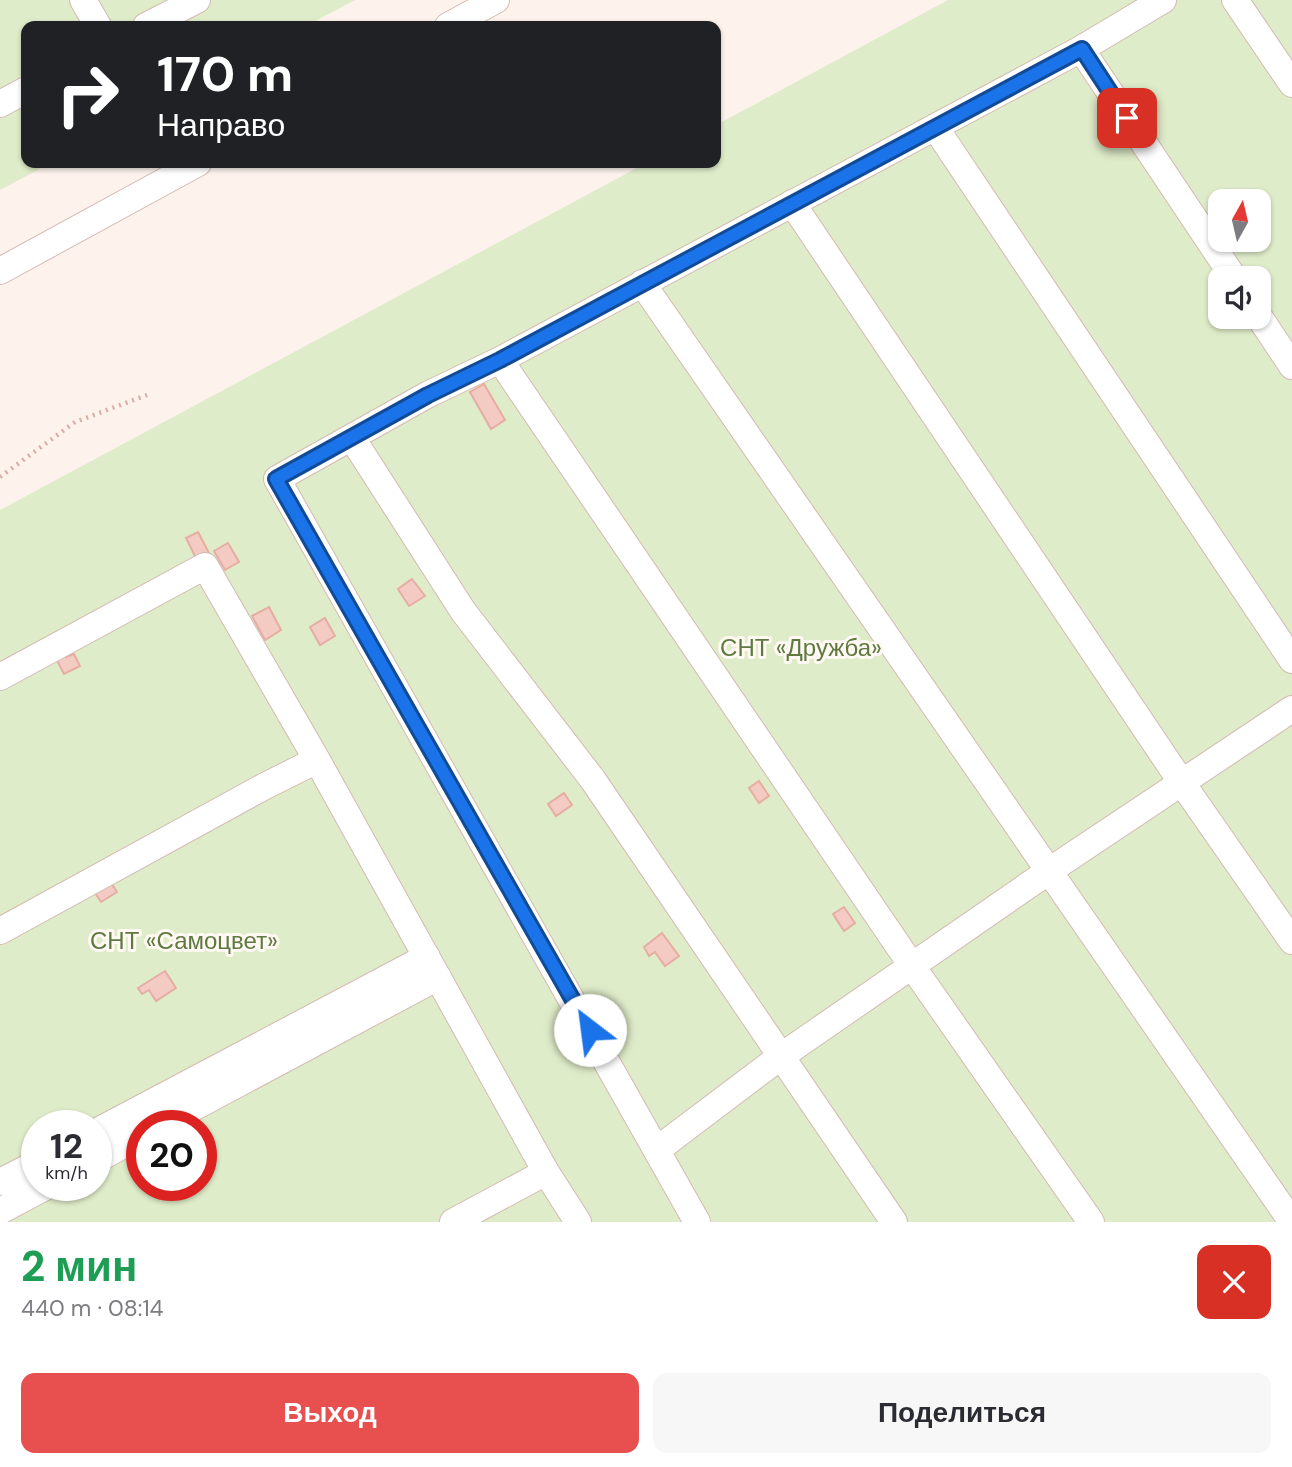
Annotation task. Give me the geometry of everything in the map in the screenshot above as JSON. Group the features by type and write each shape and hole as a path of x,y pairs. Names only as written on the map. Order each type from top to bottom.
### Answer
{"lane":[{"path":"83,0 95,21"},
{"path":"151,15 197,0"},
{"path":"457,21 496,0"},
{"path":"697,1222 276,479 428,395 500,360 1082,49 1163,0"},
{"path":"1236,0 1292,84"},
{"path":"1082,49 1226,266"},
{"path":"0,104 21,93"},
{"path":"935,127 1292,660"},
{"path":"0,271 189,168"},
{"path":"792,203 1292,942"},
{"path":"642,283 1292,1222"},
{"path":"1267,329 1292,366"},
{"path":"500,360 912,966 1091,1222"},
{"path":"352,438 463,611 593,780 894,1222"},
{"path":"0,677 205,566 317,760 546,1172 578,1222"},
{"path":"658,1149 780,1057 1049,871 1292,709"},
{"path":"0,931 317,760"},
{"path":"186,1110 433,967"},
{"path":"112,1124 433,967"},
{"path":"0,1182 21,1171"},
{"path":"453,1222 546,1172"},
{"path":"0,1211 21,1200"}],"path":[{"path":"0,477 75,422 147,395"}],"green space":[{"path":"0,0 355,0 315,21 21,21 21,168 42,168 0,190"},
{"name":"СНТ «Дружба»","path":"948,0 1292,0 1292,1222 0,1222 0,510 637,168 721,168 721,122"}],"building":[{"path":"484,384 505,420 491,429 470,392"},
{"path":"198,532 209,553 197,560 186,538"},
{"path":"228,543 239,562 225,570 214,551"},
{"path":"412,579 425,596 409,606 398,589"},
{"path":"269,607 281,630 265,640 252,616"},
{"path":"325,618 335,636 320,645 310,627"},
{"path":"63,650 66,657 74,654 80,666 64,674 54,655"},
{"path":"759,781 769,796 759,803 749,788"},
{"path":"564,793 572,805 556,816 548,804"},
{"path":"105,874 117,892 101,902 89,884"},
{"path":"844,907 855,923 844,931 833,914"},
{"path":"662,933 679,956 665,966 655,952 649,956 644,947"},
{"path":"165,971 176,988 156,1001 149,990 142,994 138,988"}],"route":[{"path":"590,1030 276,479 428,395 500,360 1082,49 1127,118"}],"park label":[{"name":"СНТ «Самоцвет»","path":"184,940"}]}
